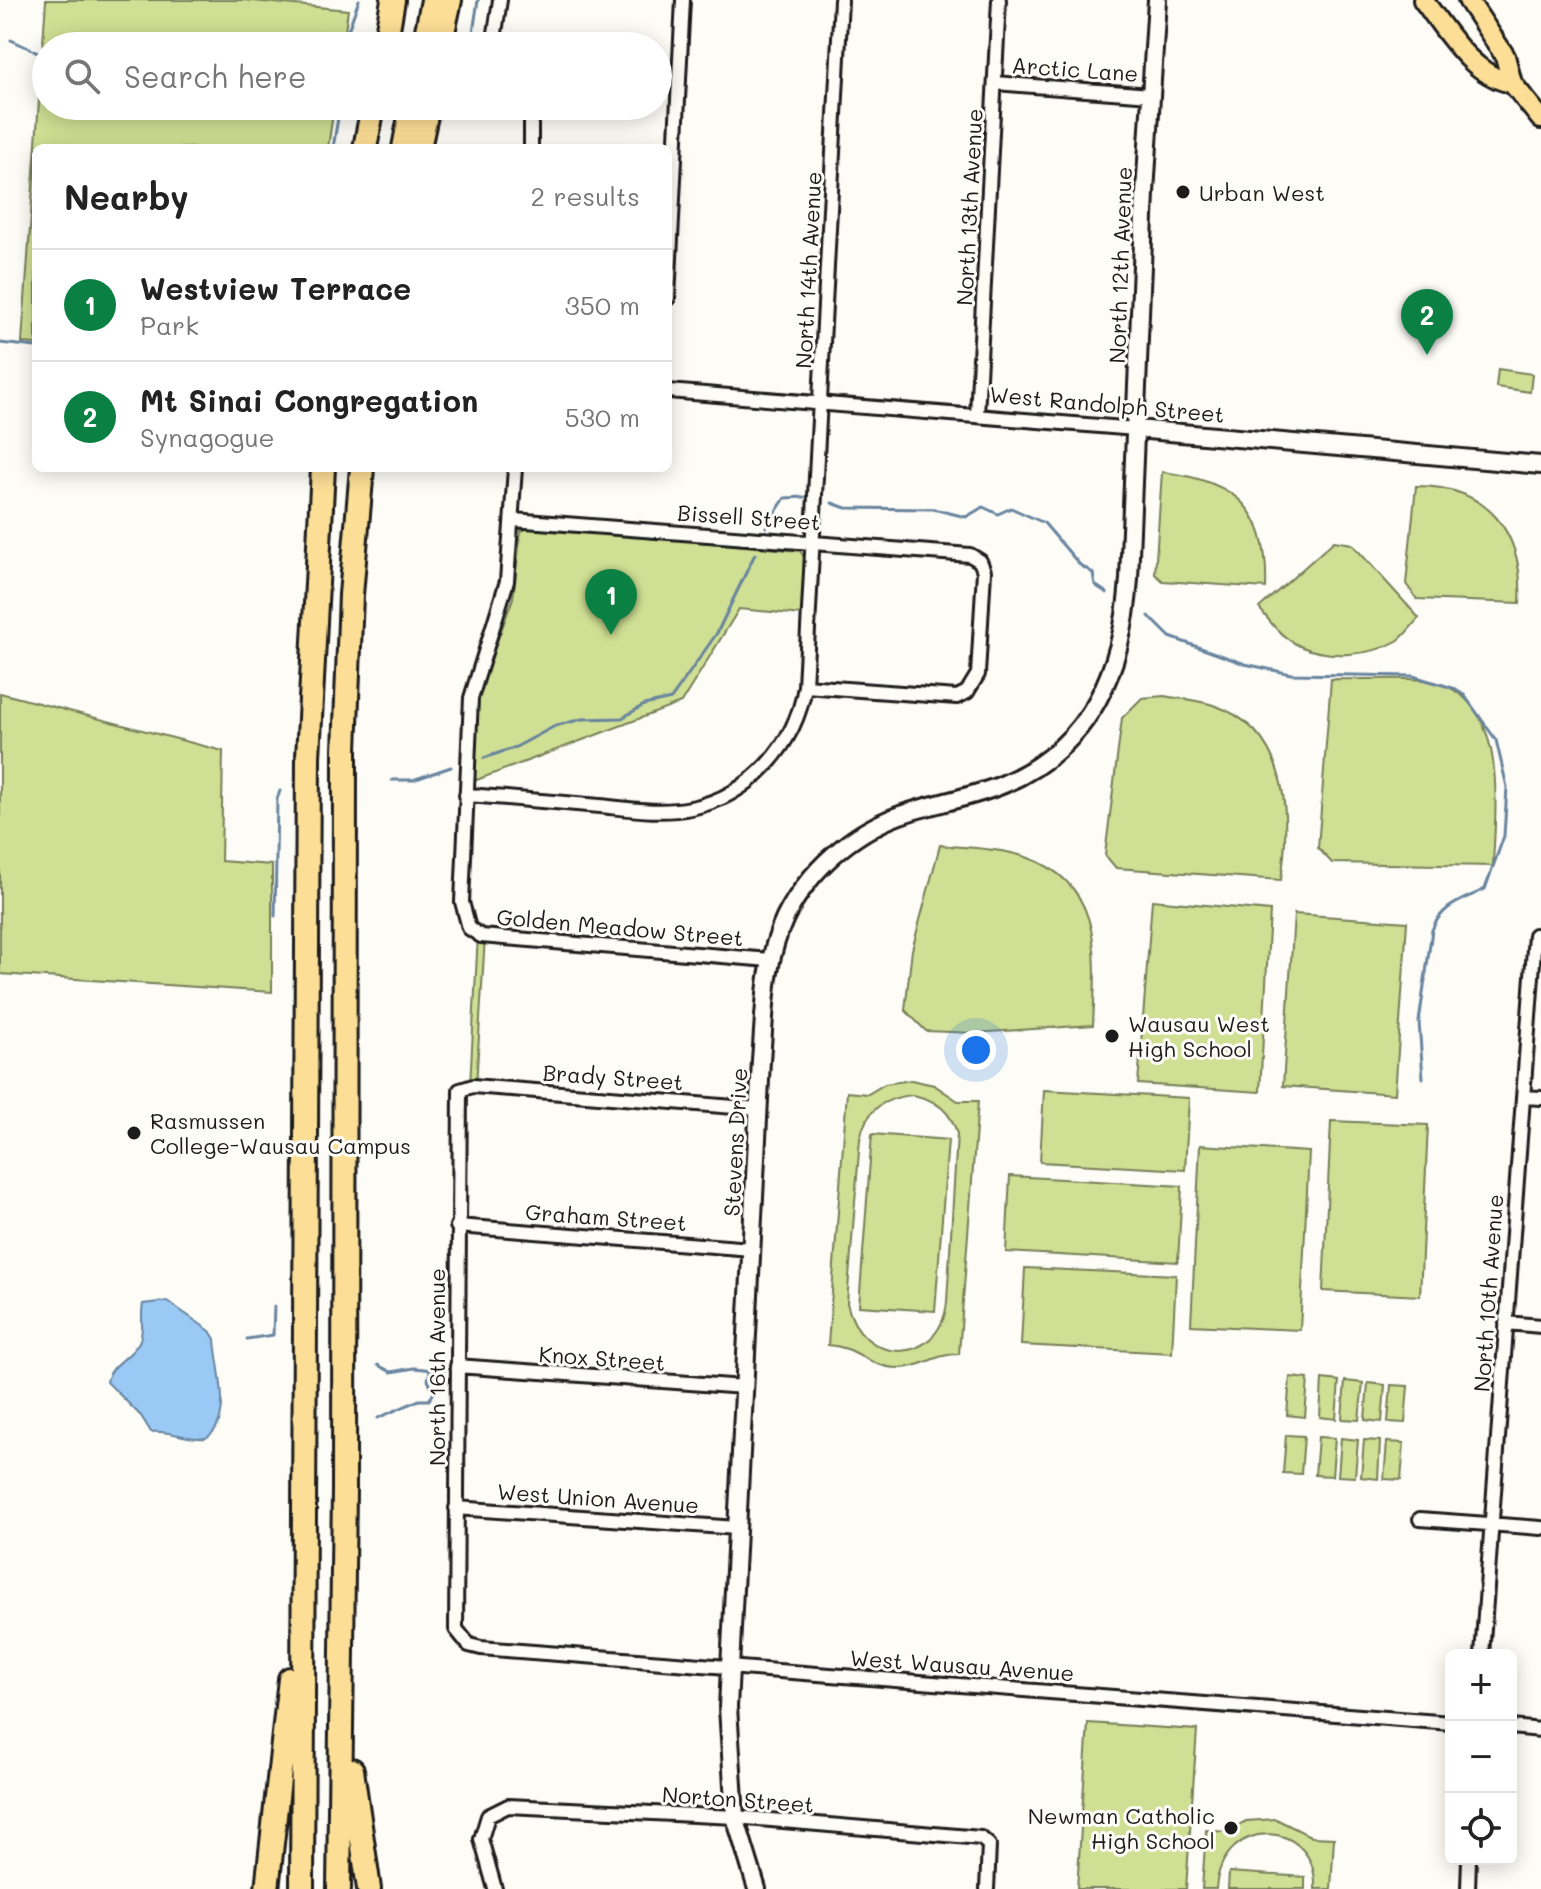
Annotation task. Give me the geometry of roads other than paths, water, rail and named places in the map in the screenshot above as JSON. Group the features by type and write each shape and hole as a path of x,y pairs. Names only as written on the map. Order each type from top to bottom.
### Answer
{"highway":[{"path":"379,32 383,0"},
{"path":"387,32 393,0"},
{"path":"427,32 433,0"},
{"path":"443,32 450,0"},
{"path":"364,144 368,120"},
{"path":"405,144 409,120"},
{"path":"420,144 425,120"},
{"path":"302,1889 308,757 323,472"},
{"path":"339,1889 343,1609 345,773 351,606 362,472"},
{"path":"267,1889 293,1645 302,1599"},
{"path":"343,1609 353,1787 369,1889"}],"main road":[{"path":"1455,0 1504,54"},
{"path":"1468,0 1504,54 1512,83 1541,119"},
{"path":"1427,5 1481,70 1496,79 1512,83"}],"street":[{"path":"495,32 500,0"},
{"path":"672,219 683,0"},
{"name":"North 14th Avenue","path":"466,795 655,811 706,804 741,787 771,760 797,719 805,686 841,0"},
{"name":"North 13th Avenue","path":"977,415 999,0"},
{"name":"North 12th Avenue","path":"1129,579 1157,0"},
{"path":"1412,0 1427,5"},
{"name":"Arctic Lane","path":"995,83 1151,95"},
{"path":"531,120 531,144"},
{"name":"West Randolph Street","path":"672,391 1541,465"},
{"path":"466,795 471,698 476,673 503,597 513,520 515,472"},
{"name":"Bissell Street","path":"513,520 970,555 980,561 984,571 978,674 967,692 957,697 805,686"},
{"name":"Stevens Drive","path":"757,1889 735,1817 729,1746 730,1667 759,1109 770,960 786,916 801,891 826,862 856,837 901,815 1005,784 1032,769 1065,743 1099,700 1113,673 1124,629 1129,579"},
{"name":"Golden Meadow Street","path":"466,795 462,902 469,928 481,936 770,960"},
{"name":"North 10th Avenue","path":"1482,1649 1535,935"},
{"name":"Brady Street","path":"464,1086 759,1109"},
{"name":"North 16th Avenue","path":"464,1086 457,1098 456,1629 469,1645"},
{"path":"1523,1097 1541,1098"},
{"name":"Graham Street","path":"457,1226 752,1249"},
{"path":"1506,1323 1541,1326"},
{"name":"Knox Street","path":"457,1366 744,1387"},
{"name":"West Union Avenue","path":"456,1508 737,1528"},
{"path":"1420,1519 1541,1528"},
{"name":"West Wausau Avenue","path":"469,1645 1445,1723"},
{"path":"1517,1728 1541,1730"},
{"name":"Norton Street","path":"495,1889 481,1839 488,1816 508,1806 735,1817 987,1840 987,1889"},
{"path":"1468,1889 1469,1865"}],"water":[{"path":"167,1301 210,1331 215,1339 222,1406 215,1430 206,1438 151,1432 141,1416 107,1382 112,1371 139,1342 143,1304"}],"waterway":[{"path":"347,32 359,0"},
{"path":"473,32 478,0"},
{"path":"11,40 32,50"},
{"path":"334,144 338,120"},
{"path":"0,343 32,347"},
{"path":"766,527 785,498 804,497"},
{"path":"832,503 846,508 933,509 966,517 983,507 998,514 1011,508 1044,523 1080,565 1093,573 1095,585 1107,593"},
{"path":"484,758 516,747 555,726 582,719 622,718 644,705 671,699 717,633 755,554"},
{"path":"1149,616 1170,637 1245,664 1291,674 1413,676 1456,689 1465,696 1496,740 1507,787 1504,836 1485,889 1448,909 1432,930 1419,1022 1423,1078"},
{"path":"392,780 413,780 451,767"},
{"path":"275,916 277,799 280,791"},
{"path":"247,1339 273,1335 274,1306"},
{"path":"378,1365 391,1372 414,1368 444,1371"},
{"path":"378,1418 419,1400 429,1400 434,1393 428,1380 430,1371"}],"place":[{"name":"Urban West","path":"1183,192"},
{"name":"Mt Sinai Congregation","path":"1427,355"},
{"name":"Westview Terrace","path":"611,635"},
{"name":"Wausau West High School","path":"1112,1036"},
{"name":"Rasmussen College-Wausau Campus","path":"134,1133"},
{"name":"Newman Catholic High School","path":"1231,1828"}]}
